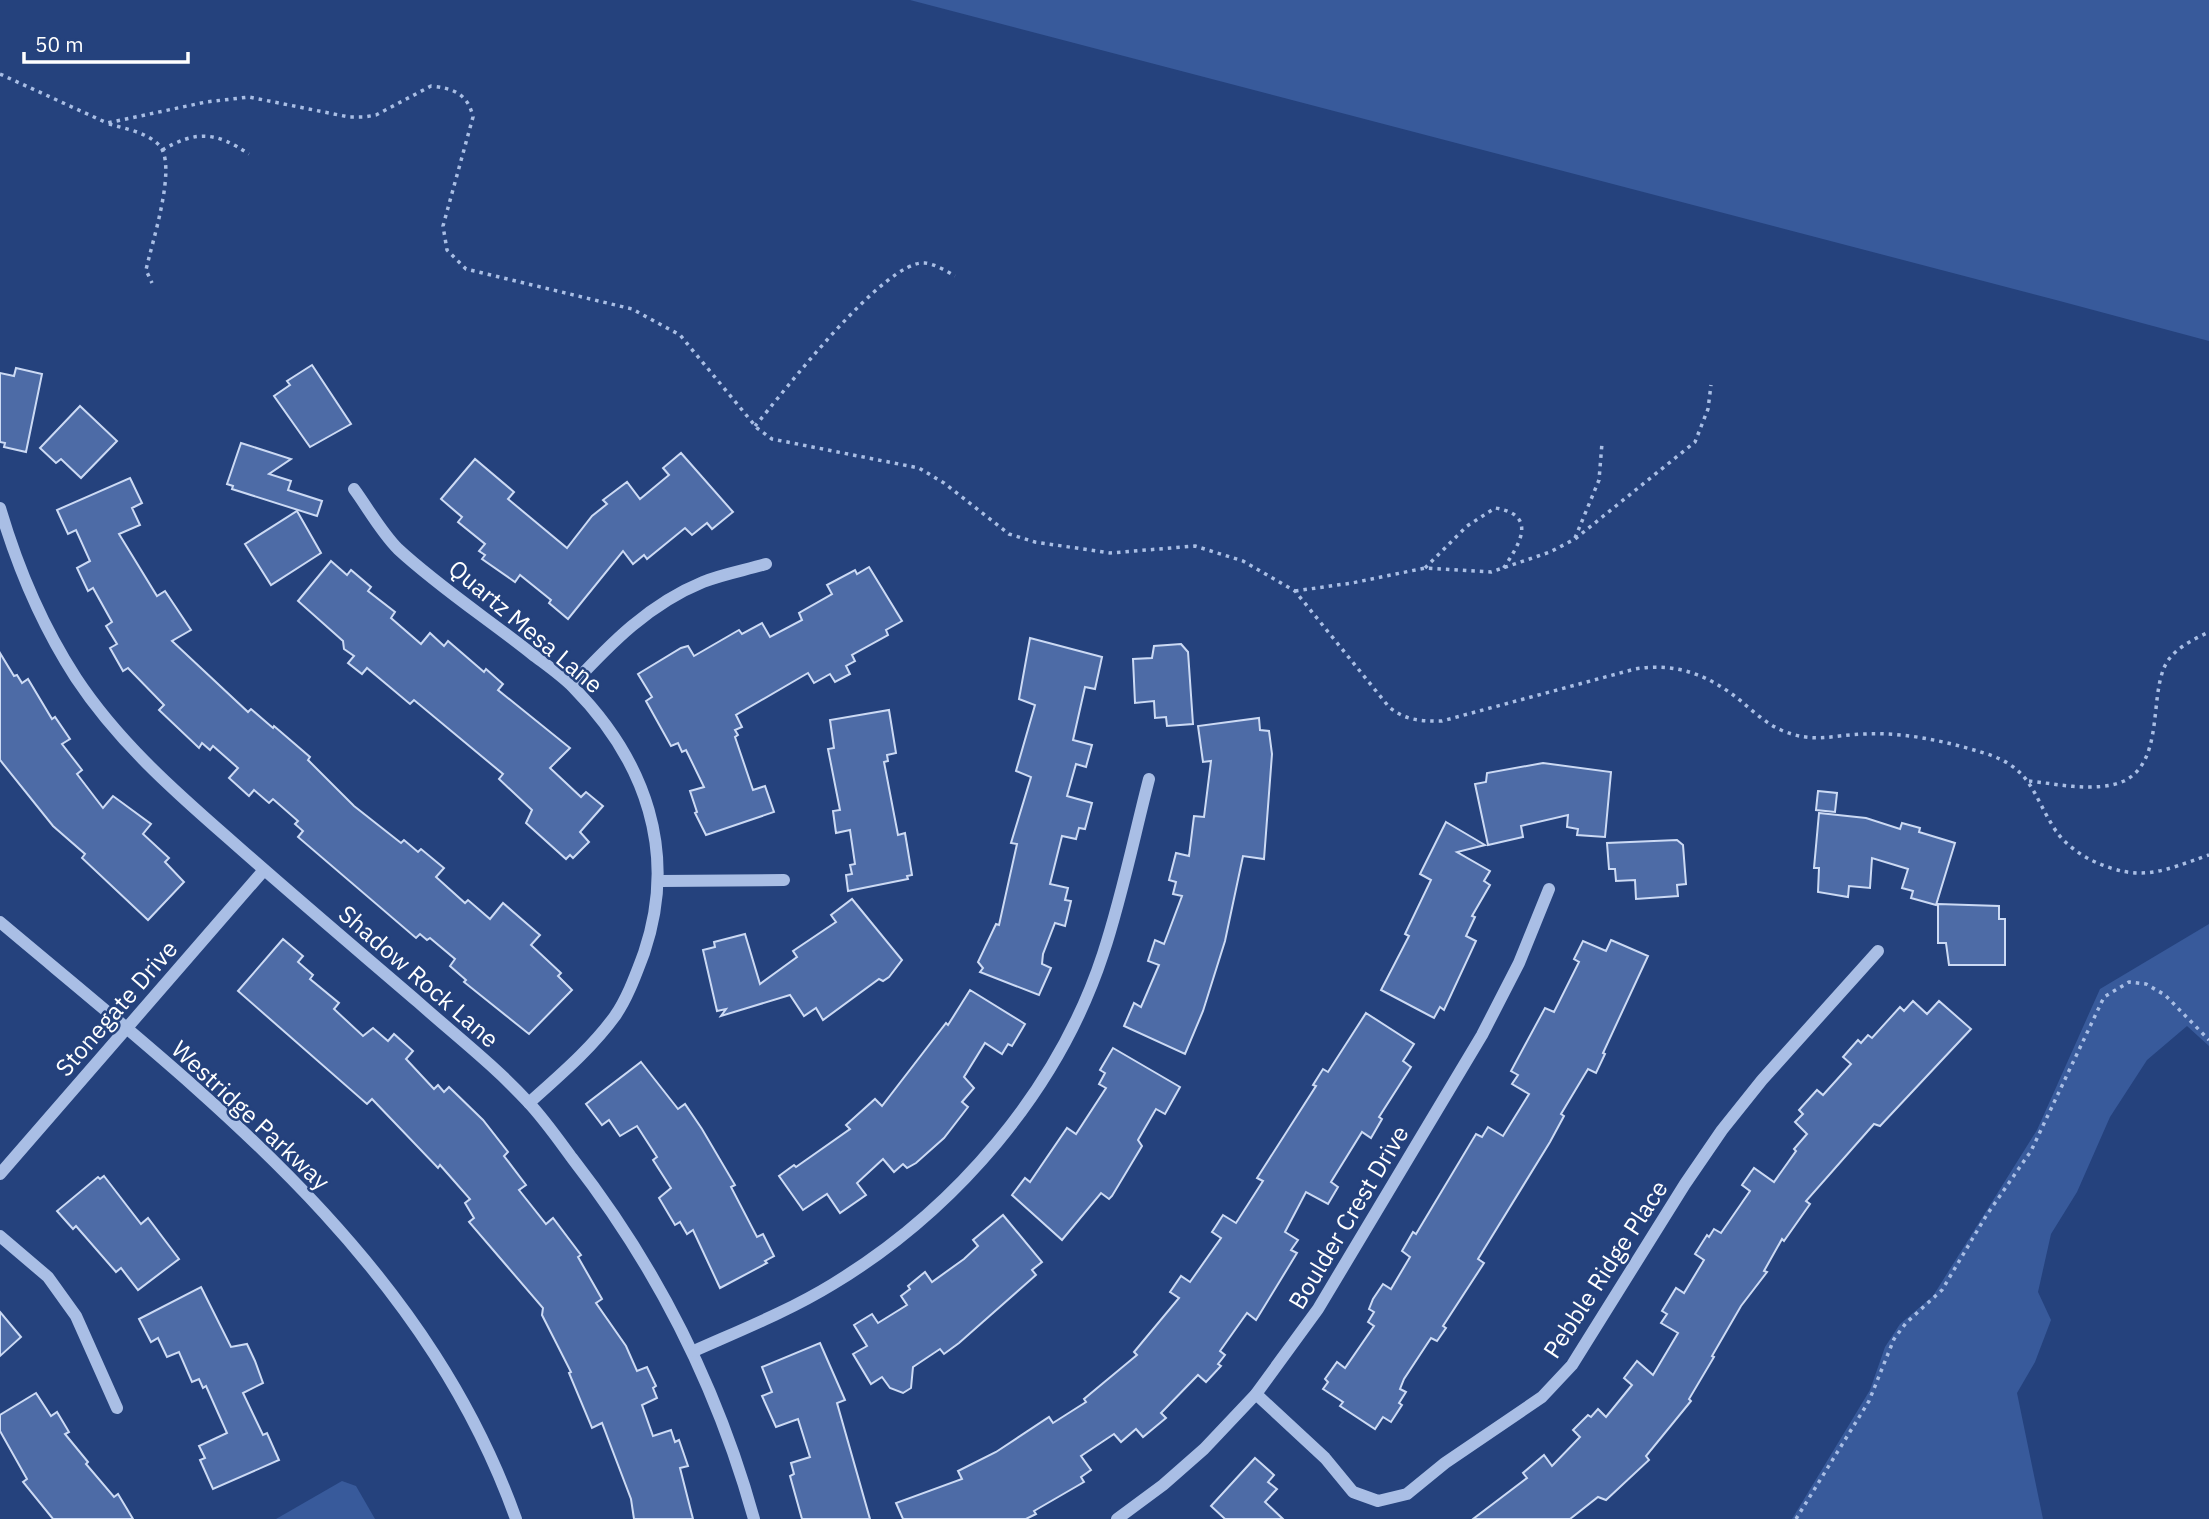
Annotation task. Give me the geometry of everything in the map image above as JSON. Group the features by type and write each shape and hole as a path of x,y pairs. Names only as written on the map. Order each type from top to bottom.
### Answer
{"street":[{"name":"Quartz Mesa Lane","path":"354,489 396,547 572,685 602,719 644,791 660,881 652,930 636,976 617,1013 588,1049 529,1103"},
{"name":"Shadow Rock Lane","path":"0,508 19,572 44,625 77,680 118,733 174,791 529,1103 619,1221 658,1283 694,1351 727,1428 754,1519"},
{"path":"572,685 614,640 671,597 705,581 766,564"},
{"path":"694,1351 785,1310 832,1285 880,1253 919,1223 963,1182 1016,1121 1055,1058 1103,954 1149,779"},
{"name":"Stonegate Drive","path":"0,1174 264,870"},
{"path":"660,881 784,880"},
{"name":"Boulder Crest Drive","path":"1117,1519 1194,1458 1256,1394 1318,1309 1482,1035 1519,963 1549,889"},
{"name":"Westridge Parkway","path":"0,922 280,1164 357,1247 434,1355 475,1426 516,1519"},
{"name":"Pebble Ridge Place","path":"1256,1394 1325,1458 1353,1492 1378,1501 1407,1494 1445,1462 1542,1397 1572,1365 1685,1184 1722,1130 1762,1080 1878,951"},
{"path":"0,1236 48,1278 76,1316 117,1408"}],"path":[{"path":"0,74 107,123 148,136 162,150 169,166 146,270 152,284"},
{"path":"107,123 206,102 249,97 349,117 376,115 431,86 462,94 471,106 473,117 443,226 447,250 456,262 466,269 632,309 657,321 680,335 755,426 772,439 919,468 944,483 1009,534 1035,542 1110,553 1195,546 1243,561 1295,591 1389,708 1401,717 1418,721 1442,721 1635,669 1669,668 1718,682 1779,729 1800,736 1821,740 1863,734 1928,739 1987,754 2017,770 2029,781 2057,832 2084,857 2104,866 2136,876 2157,873 2209,855"},
{"path":"162,150 183,138 206,135 229,140 249,154"},
{"path":"755,426 830,335 900,270 924,263 955,276"},
{"path":"1295,591 1352,583 1424,568 1455,572 1502,569 1550,552 1575,539 1695,442 1708,409 1711,386"},
{"path":"1575,539 1599,481 1602,443"},
{"path":"1424,568 1467,526 1495,508 1508,510 1519,520 1523,533 1520,544 1502,569"},
{"path":"2029,781 2103,785 2124,781 2137,771 2145,758 2151,736 2164,667 2178,649 2209,632"},
{"path":"1797,1519 1869,1401 1894,1339 1906,1323 1942,1290 1986,1216 2031,1151 2104,997 2129,982 2146,984 2165,995 2209,1040"}],"shaded area":[{"path":"910,0 2209,0 2209,341 2056,300"},
{"path":"2209,924 2209,1046 2187,1026 2147,1060 2110,1117 2077,1192 2051,1234 2038,1292 2051,1320 2035,1362 2017,1393 2043,1519 1792,1519 1870,1390 1885,1347 1900,1324 1933,1296 2037,1130 2100,989"},
{"path":"342,1481 356,1486 375,1519 276,1519"}],"building":[{"path":"312,365 351,424 310,447 274,396 290,385 287,381"},
{"path":"16,368 42,374 26,452 4,447 5,443 0,442 0,373 14,376"},
{"path":"80,406 117,441 81,478 61,459 56,463 40,448"},
{"path":"241,443 291,459 269,474 291,481 288,490 322,501 317,516 232,489 233,486 227,484"},
{"path":"681,453 733,512 712,529 707,523 692,535 685,528 647,559 644,555 633,564 623,551 568,619 549,603 551,600 520,575 515,582 482,559 485,555 479,551 485,544 458,522 462,517 441,499 475,459 514,492 508,499 567,548 592,516 607,504 603,500 627,482 640,499 669,475 663,468"},
{"path":"130,478 142,503 132,508 140,525 119,534 157,596 165,591 191,630 172,641 248,712 251,709 310,757 308,760 354,806 401,843 404,840 418,852 421,849 444,868 436,877 465,903 468,900 490,919 503,903 540,935 531,945 561,973 558,976 572,990 529,1034 464,982 466,980 450,966 455,959 430,938 427,940 420,934 416,938 298,837 303,831 295,824 298,821 273,799 269,803 254,790 249,796 229,778 238,768 213,746 210,750 202,743 199,748 159,710 164,705 128,668 123,671 110,648 117,644 106,626 112,622 93,588 88,591 77,568 90,561 76,530 68,534 57,510"},
{"path":"297,511 321,553 271,585 245,544"},
{"path":"331,561 347,575 351,570 371,587 368,591 395,612 391,618 421,644 430,633 444,646 448,641 484,672 486,669 503,684 498,690 570,748 550,768 581,797 586,792 603,806 580,832 589,842 573,858 570,855 566,859 526,823 532,810 499,779 503,774 414,700 410,704 367,668 362,674 348,663 354,656 344,649 343,641 298,601"},
{"path":"869,567 902,621 886,630 888,635 852,655 855,661 846,666 850,674 835,682 830,674 814,683 808,673 736,715 742,727 735,730 738,735 735,737 753,790 765,786 774,812 706,835 695,813 697,812 690,791 704,787 686,750 682,752 678,743 671,746 646,701 652,697 638,674 681,648 688,646 694,656 739,630 742,634 762,623 770,637 802,620 799,613 832,594 827,585 855,570 857,574"},
{"path":"1030,638 1102,657 1095,689 1085,687 1073,740 1092,745 1086,767 1076,764 1067,796 1092,803 1085,829 1079,828 1076,839 1062,836 1050,884 1068,888 1065,900 1071,901 1065,926 1055,923 1043,954 1042,964 1051,968 1039,995 980,972 983,968 978,962 996,924 999,925 1017,844 1011,843 1031,777 1016,771 1035,705 1019,699"},
{"path":"1181,644 1188,652 1193,724 1167,726 1166,717 1155,718 1154,701 1135,703 1133,659 1152,658 1154,646"},
{"path":"0,653 14,676 17,675 22,683 28,679 52,719 55,717 70,739 62,744 82,770 77,774 103,808 113,796 151,824 143,834 169,858 165,862 184,882 148,920 82,858 85,854 53,826 0,760"},
{"path":"889,710 896,753 887,755 888,761 884,762 898,835 905,833 912,875 907,876 908,879 848,891 846,875 852,874 850,865 855,864 850,830 836,833 833,811 840,810 828,749 834,748 830,720"},
{"path":"1259,718 1260,730 1269,731 1272,754 1264,859 1243,856 1225,941 1203,1011 1185,1054 1124,1026 1134,1003 1141,1007 1159,965 1148,961 1155,940 1164,944 1182,896 1173,894 1176,882 1169,880 1176,853 1189,856 1194,816 1204,817 1211,761 1203,762 1198,726"},
{"path":"1543,763 1611,772 1605,837 1577,835 1578,829 1567,827 1568,815 1521,826 1523,837 1488,845 1475,784 1486,782 1487,773"},
{"path":"1818,791 1837,793 1835,812 1816,810"},
{"path":"1819,813 1866,818 1900,829 1902,823 1920,828 1919,832 1955,843 1936,905 1911,898 1913,891 1902,888 1908,869 1872,858 1870,888 1849,886 1848,897 1818,892 1819,868 1814,868"},
{"path":"1446,822 1485,845 1457,852 1490,871 1484,881 1490,885 1472,916 1475,917 1466,936 1476,941 1444,1010 1440,1007 1434,1018 1381,990 1409,936 1405,934 1431,880 1420,874"},
{"path":"1677,840 1683,845 1686,884 1677,885 1678,896 1636,899 1635,880 1616,881 1615,869 1609,869 1607,843"},
{"path":"852,899 902,960 889,977 883,981 879,979 823,1020 816,1008 804,1016 790,995 721,1016 726,1009 717,1011 703,950 715,947 714,942 745,934 760,984 797,957 793,951 836,922 831,915"},
{"path":"1938,904 1999,906 1999,919 2005,919 2005,965 1949,965 1946,943 1938,943"},
{"path":"283,939 303,956 298,962 313,975 310,979 339,1003 334,1009 363,1036 373,1028 388,1041 394,1034 413,1051 406,1059 434,1089 438,1085 444,1092 449,1087 483,1120 508,1152 504,1156 526,1185 519,1190 546,1224 553,1218 581,1255 578,1257 602,1299 596,1303 626,1346 637,1371 647,1367 656,1386 653,1388 657,1398 642,1405 653,1436 671,1430 675,1442 679,1440 688,1466 680,1468 693,1519 634,1519 631,1499 602,1423 592,1428 569,1373 571,1372 542,1315 543,1308 469,1222 474,1218 465,1203 470,1199 440,1165 438,1168 372,1099 367,1104 238,991"},
{"path":"1611,940 1648,956 1596,1073 1588,1069 1561,1114 1564,1116 1550,1142 1478,1259 1484,1263 1443,1326 1446,1328 1437,1341 1431,1338 1404,1379 1400,1389 1406,1392 1399,1403 1402,1405 1391,1422 1383,1417 1375,1429 1340,1406 1343,1402 1323,1389 1328,1382 1325,1379 1337,1362 1345,1368 1374,1326 1368,1322 1374,1312 1369,1309 1373,1299 1383,1284 1391,1289 1410,1257 1402,1251 1413,1232 1416,1234 1476,1134 1482,1137 1488,1127 1503,1136 1529,1094 1512,1084 1518,1075 1511,1071 1545,1008 1554,1012 1579,962 1574,959 1583,941 1606,951"},
{"path":"970,990 1025,1024 1012,1046 1008,1044 1002,1054 985,1043 964,1077 974,1088 962,1102 968,1107 944,1138 916,1163 907,1168 903,1164 894,1172 883,1159 857,1183 866,1195 840,1213 827,1194 803,1210 779,1176 850,1129 846,1125 875,1099 882,1106 946,1023 948,1025"},
{"path":"1913,1001 1927,1014 1939,1001 1971,1029 1880,1126 1874,1124 1806,1201 1810,1204 1784,1241 1782,1239 1764,1271 1767,1272 1741,1306 1689,1399 1691,1401 1646,1456 1649,1460 1606,1500 1598,1497 1570,1519 1473,1519 1527,1478 1523,1473 1544,1455 1552,1466 1580,1437 1573,1430 1588,1415 1591,1417 1598,1409 1606,1417 1632,1385 1624,1378 1637,1361 1653,1375 1678,1333 1661,1323 1667,1314 1662,1311 1676,1288 1684,1293 1704,1260 1695,1254 1707,1235 1709,1237 1714,1229 1721,1233 1750,1191 1742,1185 1754,1168 1774,1182 1796,1151 1794,1149 1807,1134 1795,1122 1803,1114 1799,1110 1817,1090 1823,1095 1851,1064 1843,1057 1858,1040 1861,1043 1868,1035 1872,1038 1900,1007 1904,1011"},
{"path":"1366,1013 1414,1044 1403,1061 1411,1067 1379,1117 1382,1119 1371,1138 1362,1132 1331,1182 1338,1187 1328,1204 1306,1192 1285,1232 1298,1240 1291,1250 1297,1253 1256,1320 1247,1313 1220,1351 1225,1355 1218,1364 1221,1366 1206,1382 1198,1375 1161,1413 1166,1418 1143,1437 1136,1429 1121,1442 1114,1434 1081,1456 1091,1470 1081,1477 1084,1482 1034,1511 1036,1514 1026,1519 903,1519 896,1503 962,1479 958,1471 996,1452 1049,1417 1053,1423 1086,1402 1084,1399 1137,1355 1134,1352 1179,1298 1170,1292 1181,1276 1190,1282 1221,1238 1212,1232 1223,1215 1236,1223 1263,1181 1257,1178 1316,1086 1313,1085 1323,1069 1328,1072"},
{"path":"1113,1048 1180,1087 1165,1114 1156,1109 1138,1140 1142,1146 1112,1196 1109,1199 1101,1193 1062,1240 1012,1195 1025,1178 1030,1182 1067,1128 1076,1134 1106,1088 1099,1084 1105,1073 1100,1070"},
{"path":"641,1062 678,1109 685,1104 735,1185 731,1187 757,1237 763,1234 774,1256 765,1261 767,1263 720,1288 693,1230 687,1234 680,1222 675,1225 659,1198 671,1188 653,1160 657,1157 637,1126 620,1136 609,1120 602,1125 586,1104"},
{"path":"104,1176 141,1224 148,1218 179,1259 138,1290 121,1268 116,1272 76,1226 73,1229 57,1211 98,1177 100,1179"},
{"path":"1003,1215 1042,1262 1032,1270 1036,1275 959,1343 944,1354 940,1349 913,1367 911,1388 903,1393 890,1388 882,1377 871,1384 853,1354 867,1346 854,1325 872,1314 878,1323 907,1305 901,1296 910,1289 908,1286 925,1272 932,1282 964,1259 978,1246 973,1240"},
{"path":"201,1287 231,1347 247,1344 255,1361 263,1383 243,1393 263,1435 267,1433 279,1460 213,1489 200,1460 205,1458 199,1446 227,1433 206,1386 203,1388 199,1379 192,1382 179,1352 167,1357 158,1338 151,1342 139,1319"},
{"path":"0,1312 21,1337 0,1356"},
{"path":"820,1343 845,1400 837,1403 870,1519 802,1519 790,1476 794,1474 791,1463 810,1457 798,1419 776,1427 762,1396 772,1392 762,1367"},
{"path":"36,1393 51,1416 57,1412 69,1432 65,1434 88,1462 86,1464 114,1497 118,1494 133,1519 53,1519 23,1482 27,1479 0,1431 0,1415"},
{"path":"1255,1458 1274,1475 1268,1482 1277,1489 1265,1502 1283,1519 1225,1519 1211,1506"}]}
